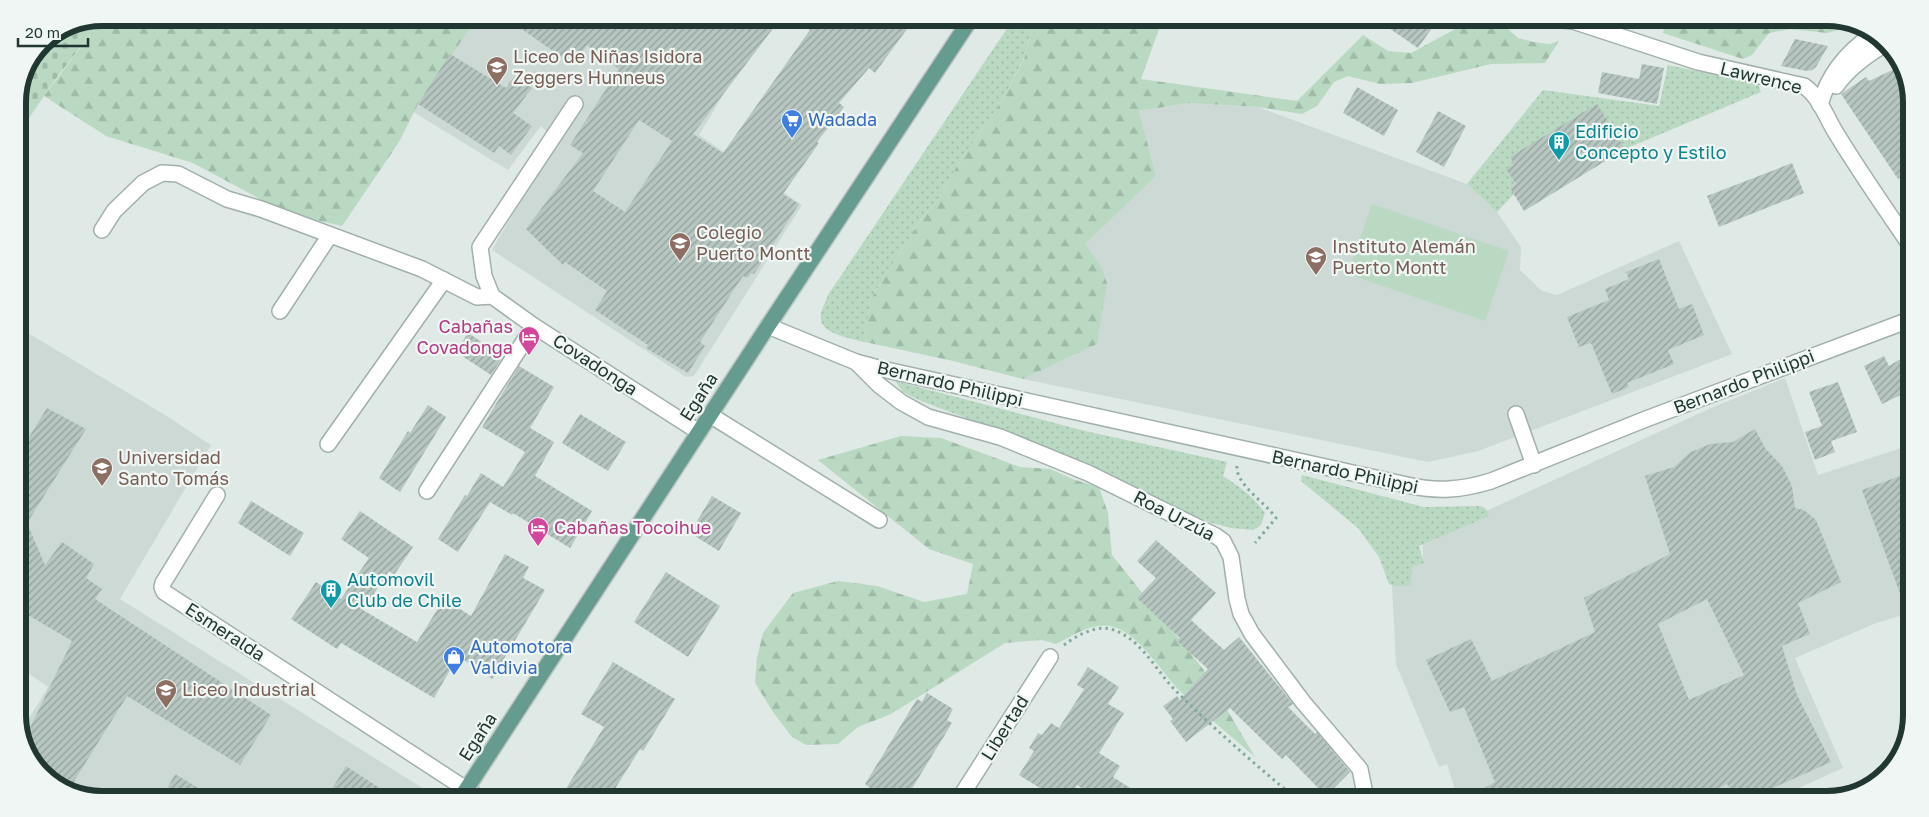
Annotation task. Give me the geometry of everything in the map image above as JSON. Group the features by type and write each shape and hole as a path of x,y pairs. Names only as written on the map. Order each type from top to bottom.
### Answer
{"main road":[{"name":"Egaña","path":"466,791 768,326 967,26"}],"street":[{"name":"Lawrence","path":"1588,26 1698,62 1804,86 1812,91 1836,134 1903,234"},
{"path":"1820,105 1832,75 1853,50 1868,38"},
{"path":"1820,105 1844,75 1870,53 1880,48"},
{"path":"102,230 114,211 142,183 162,173 178,174 227,198 262,209 422,269 477,297 492,296 484,276 480,247 574,104"},
{"path":"280,311 330,236"},
{"path":"328,444 444,280"},
{"name":"Covadonga","path":"492,296 534,326 699,432"},
{"name":"Bernardo Philippi","path":"768,326 856,362 882,369 1425,489 1442,490 1477,485 1903,322"},
{"path":"427,491 534,326"},
{"name":"Roa Urzúa","path":"856,362 878,384 901,402 928,417 1000,437 1088,473 1223,541 1231,557 1237,599 1252,634 1303,702 1360,769 1364,791"},
{"path":"1516,414 1534,464"},
{"path":"710,415 879,520"},
{"name":"Esmeralda","path":"217,495 163,583 164,592 457,791"},
{"name":"Libertad","path":"967,791 1050,657"}],"path":[{"path":"1240,449 1236,472 1244,484 1276,518 1255,543"},
{"path":"1076,637 1093,630 1106,628 1122,633 1141,650 1178,693 1231,743 1287,791"}],"shaded area":[{"path":"466,26 767,26 752,47 699,135 802,205 694,376 686,377 492,250 555,140 541,126 508,170 407,108"},
{"name":"Instituto Alemán Puerto Montt","path":"1189,103 1258,107 1467,184 1497,212 1521,247 1520,270 1542,291 1557,295 1679,241 1732,354 1478,451 1428,462 1023,379 1097,344 1100,264 1084,244 1156,176 1139,111"},
{"path":"26,332 165,415 211,445 120,599 427,791 103,791 73,785 64,781 49,768 39,757 30,739 27,722 48,687 26,672"},
{"path":"1785,378 1818,475 1903,448 1903,615 1876,623 1795,658 1843,768 1792,791 1455,791 1447,764 1439,767 1396,664 1392,585 1407,566 1423,560 1423,540 1711,408"}],"green space":[{"path":"472,26 418,104 399,142 342,226 286,213 193,163 106,136 44,96 96,27"},
{"path":"1009,26 1037,26 1032,29 1024,58 1003,99 958,164 938,200 920,221 870,300 865,342 836,334 824,326 821,321 821,314 828,295"},
{"path":"1037,26 1160,26 1141,79 1297,101 1363,35 1388,51 1411,53 1459,27 1468,26 1495,26 1508,29 1518,38 1533,42 1550,44 1559,41 1545,63 1491,64 1412,83 1380,84 1348,76 1334,82 1317,106 1302,114 1258,107 1189,103 1139,111 1156,176 1085,244 1100,264 1107,283 1097,344 1023,379 953,361 865,342 870,300 920,221 938,200 958,164 1003,99 1024,59 1032,29"},
{"path":"1664,26 1826,26 1843,29 1827,33 1791,29 1769,33 1752,55 1743,59 1663,33"},
{"path":"96,27 55,80 26,122 26,98 29,83 34,69 42,56 64,36 78,30"},
{"path":"1668,65 1758,84 1761,92 1625,149 1612,128 1510,157 1514,164 1507,169 1516,184 1510,188 1514,194 1497,212 1467,184 1543,90 1659,106"},
{"path":"1372,204 1509,251 1485,321 1348,274"},
{"path":"895,381 1085,431 1227,462 1223,476 1246,492 1265,513 1261,525 1253,530 1231,528 1212,523 990,427 921,401 903,392"},
{"path":"901,436 941,438 1020,467 1050,469 1075,480 1099,487 1108,513 1112,555 1203,669 1255,757 1180,691 1133,638 1124,631 1107,626 1092,627 1056,644 1042,640 1005,643 891,714 858,727 838,744 806,745 792,737 773,712 755,683 757,658 763,633 793,593 838,581 877,586 924,602 967,594 973,564 929,549 818,460"},
{"path":"1302,475 1424,507 1481,506 1486,509 1489,516 1419,546 1424,563 1412,567 1411,585 1394,586 1389,584 1379,557 1358,528 1301,481"}],"building":[{"path":"517,26 775,26 693,134 723,153 810,30 804,26 909,26 875,73 869,68 839,103 844,107 817,142 819,143 783,194 799,204 754,274 752,273 747,278 743,276 700,342 705,346 688,373 646,348 648,345 595,310 607,291 565,262 563,265 526,229 583,153 570,145 619,69 587,45 573,65","holes":["639,120 672,141 625,212 593,191"]},
{"path":"1386,26 1433,26 1418,48"},
{"path":"1795,39 1828,46 1816,67 1812,70 1807,71 1781,66"},
{"path":"450,54 506,88 515,76 532,88 513,113 532,126 511,155 499,146 494,153 418,104"},
{"path":"1642,64 1664,68 1657,104 1598,93 1602,72 1639,79"},
{"path":"1895,69 1899,78 1903,98 1903,176 1898,179 1841,94 1866,77 1869,81"},
{"path":"1357,87 1398,110 1384,136 1343,113"},
{"name":"Edificio Concepto y Estilo","path":"1597,104 1625,149 1524,211 1510,188 1516,184 1506,169 1514,164 1510,157"},
{"path":"1438,111 1466,126 1444,167 1416,152"},
{"path":"1792,163 1804,193 1719,227 1707,196"},
{"path":"1659,259 1679,309 1692,304 1704,335 1668,350 1674,364 1627,383 1629,387 1612,394 1591,343 1579,347 1567,317 1609,300 1605,289 1629,279 1626,272"},
{"path":"468,333 503,356 491,375 456,352"},
{"path":"1884,356 1889,366 1903,358 1903,394 1882,404 1864,366"},
{"path":"519,366 554,387 530,428 554,442 535,476 592,511 570,548 513,513 512,515 490,502 458,552 438,539 465,495 467,496 481,473 503,487 525,452 482,427"},
{"path":"1838,382 1857,432 1831,441 1835,452 1815,460 1805,432 1822,426 1809,392"},
{"path":"428,405 446,417 400,492 379,478 408,431 410,433"},
{"path":"47,408 86,429 27,523 45,565 62,542 94,564 86,578 102,589 95,599 271,715 240,765 127,696 72,785 56,775 39,757 30,739 28,731 72,641 26,614 26,442"},
{"path":"580,414 626,442 608,471 562,443"},
{"path":"1755,429 1765,448 1782,466 1792,486 1795,508 1804,510 1816,520 1841,582 1798,603 1810,634 1782,646 1797,695 1831,762 1766,791 1731,791 1727,784 1713,791 1479,791 1495,782 1464,707 1450,712 1426,660 1471,639 1492,681 1595,632 1584,598 1670,554 1645,476 1674,467 1689,453 1710,444 1733,442","holes":["1707,599 1744,675 1689,700 1658,624"]},
{"path":"1903,475 1903,602 1862,490"},
{"path":"712,496 741,513 719,551 690,533"},
{"path":"251,501 304,533 290,556 238,523"},
{"path":"360,511 413,547 394,575 389,571 363,610 417,642 444,599 471,616 505,554 529,567 523,578 545,590 492,679 458,656 434,698 341,643 337,649 291,619 316,582 341,599 369,558 341,539"},
{"path":"1156,540 1216,593 1191,620 1224,650 1239,637 1293,704 1288,707 1315,734 1317,732 1350,772 1331,791 1321,791 1286,755 1282,759 1230,708 1186,742 1170,721 1173,719 1163,706 1177,696 1180,700 1208,669 1177,641 1180,638 1137,598 1156,578 1137,561"},
{"path":"666,572 720,606 688,657 634,622"},
{"path":"613,662 675,699 643,751 640,749 614,791 565,791 604,727 581,714"},
{"path":"1088,667 1119,687 1108,704 1124,713 1099,753 1120,766 1113,777 1135,791 1087,791 1077,785 1073,791 1045,791 1019,775 1034,751 1029,748 1038,733 1042,735 1051,723 1059,728 1084,689 1077,685"},
{"path":"927,693 953,709 947,720 952,723 910,791 868,791 870,788 865,784 917,699 922,702"},
{"path":"346,766 384,791 331,791"},
{"path":"175,774 203,791 166,791"}],"place":[{"name":"Liceo de Niñas Isidora Zeggers Hunneus","path":"497,86"},
{"name":"Wadada","path":"792,139"},
{"name":"Edificio Concepto y Estilo","path":"1559,161"},
{"name":"Colegio Puerto Montt","path":"680,262"},
{"name":"Instituto Alemán Puerto Montt","path":"1316,276"},
{"name":"Cabañas Covadonga","path":"529,356"},
{"name":"Universidad Santo Tomás","path":"102,487"},
{"name":"Cabañas Tocoihue","path":"538,547"},
{"name":"Automovil Club de Chile","path":"331,609"},
{"name":"Automotora Valdivia","path":"454,676"},
{"name":"Liceo Industrial","path":"166,709"}]}
